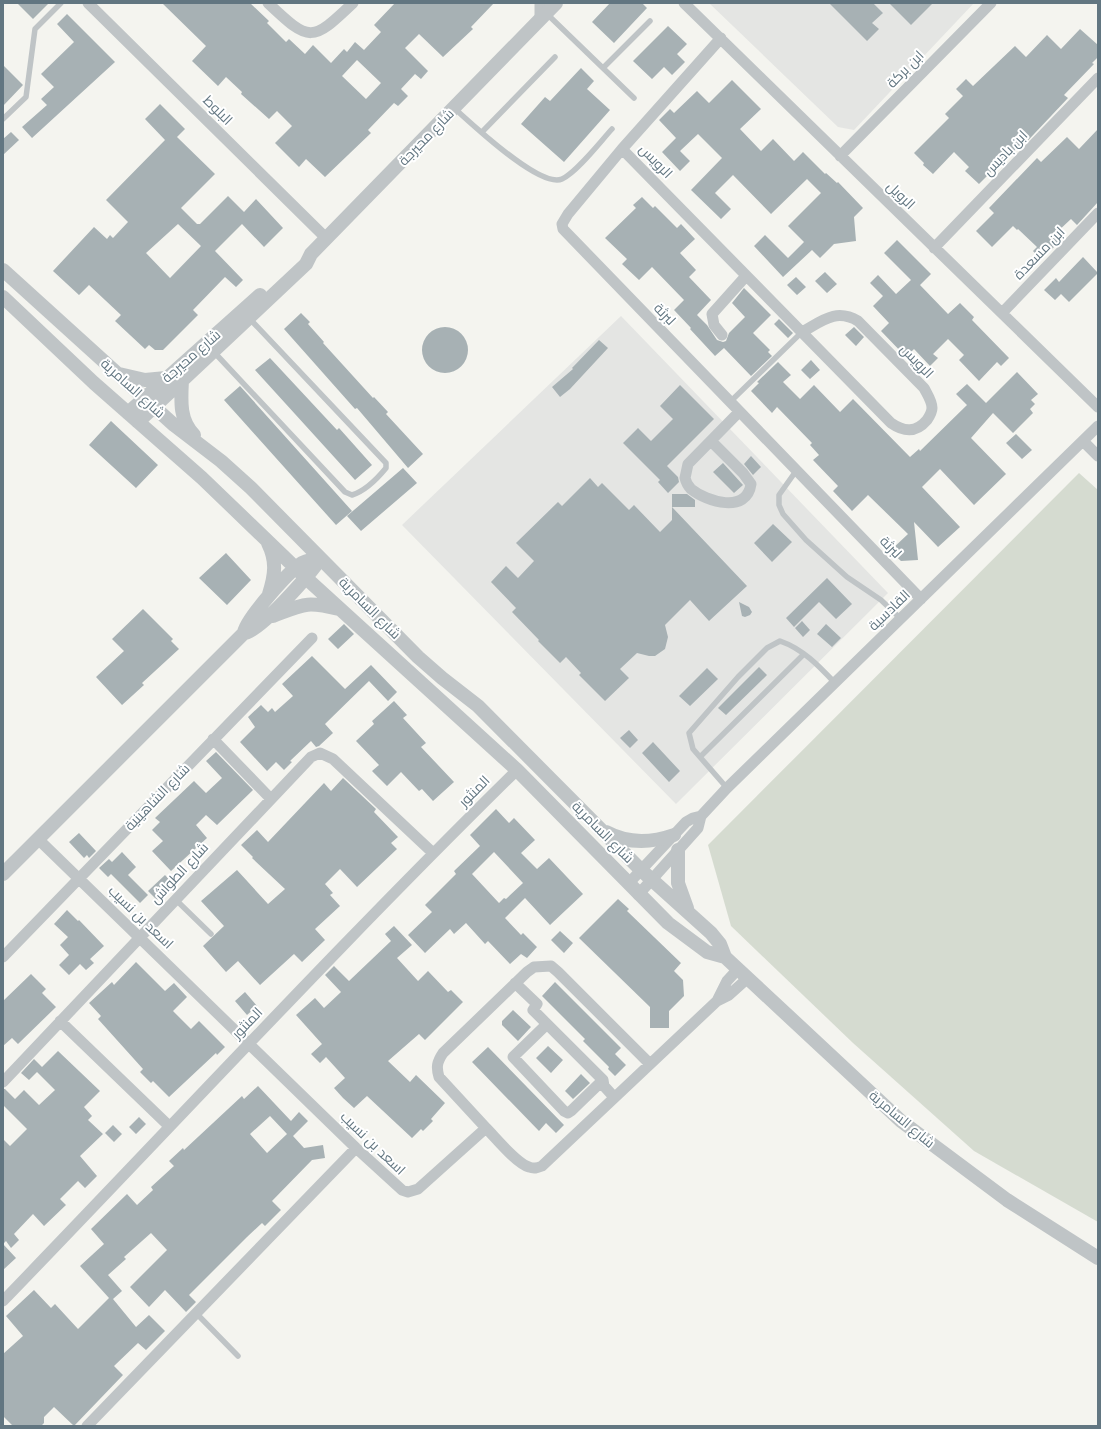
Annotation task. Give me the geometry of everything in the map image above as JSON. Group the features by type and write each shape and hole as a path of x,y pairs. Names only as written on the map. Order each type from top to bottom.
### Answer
{"street":[{"name":"البلوط","path":"88,3 327,239"},
{"path":"268,3 291,26 302,31 312,33 327,28 354,3"},
{"name":"شارع محيرجة","path":"133,417 143,398 301,259 311,254 327,239 454,108 542,12 556,3"},
{"name":"الرويل","path":"684,3 1098,407"},
{"name":"ابن بركة","path":"840,156 991,3"},
{"name":"لبرثة","path":"721,38 622,149 568,214 562,224 563,229 921,600"},
{"name":"ابن باديس","path":"934,248 1098,78"},
{"name":"الرويس","path":"622,149 746,276 891,422 899,428 915,430 923,425 929,417 932,408 930,399 924,388 858,321 848,315 830,316 802,332"},
{"name":"ابن مسعدة","path":"1002,313 1098,213"},
{"name":"شارع محيرجة","path":"133,417 154,407 306,264 311,254"},
{"name":"شارع السامرية","path":"3,270 143,398 221,461 285,521 320,559 430,668 488,716 641,870 690,913 716,939 725,957 901,1121 1007,1200 1098,1258"},
{"path":"722,335 714,325 712,314 746,276"},
{"name":"شارع السامرية","path":"3,297 264,536 306,578 517,770 638,895 668,923 701,949 714,955 725,957"},
{"path":"114,372 124,376 145,380 166,378"},
{"path":"182,380 181,399 184,420 191,432 221,461"},
{"path":"711,441 743,473 751,484 747,495 740,501 732,504 705,498 690,488 685,478 685,470 688,464 738,412"},
{"name":"القادسية","path":"628,884 689,820 701,816 727,788 1098,426"},
{"path":"1083,442 1098,456"},
{"path":"264,536 275,563 269,595"},
{"path":"244,633 246,625 269,595 296,568 307,561 320,559"},
{"path":"3,874 244,633 251,631 267,618 306,578 320,559"},
{"path":"267,618 294,607 308,604 340,609"},
{"name":"شارع الشاهينية","path":"3,957 312,638"},
{"path":"213,739 270,798"},
{"name":"شارع الطواش","path":"3,1082 270,798 311,757 320,752 334,759 433,853"},
{"name":"المنثور","path":"3,1301 248,1043 433,853 517,770"},
{"name":"القادسية","path":"638,895 698,828 701,816"},
{"path":"600,828 610,834 631,840 652,841 674,835"},
{"name":"اسعد بن نسيب","path":"38,839 397,1187 402,1190 412,1192 424,1184 486,1128"},
{"path":"678,850 678,883 684,904 690,913"},
{"path":"648,1063 551,966 534,967 515,983 443,1053 437,1062 436,1069 439,1077 521,1163 528,1167 535,1168 547,1161 648,1063 716,1001 726,981 743,974"},
{"path":"515,983 537,1004 533,1010 546,1025 603,1080 604,1086 614,1097"},
{"path":"60,1021 169,1126"},
{"path":"546,1025 513,1057 564,1111 568,1113 571,1111 603,1080"},
{"path":"87,1426 356,1148"}],"lane":[{"path":"3,119 26,97 35,29 61,3"},
{"path":"542,12 634,98"},
{"path":"603,68 650,21"},
{"path":"482,132 555,57"},
{"path":"454,108 533,172 552,180 562,179 574,170 612,129"},
{"path":"213,351 345,492 352,495 357,494 381,474 386,468 386,462 249,318"},
{"path":"730,402 802,332"},
{"path":"796,471 779,495 779,505 783,514 812,545 847,577 881,600 901,619"},
{"path":"727,788 693,749 690,734 729,687 767,648 780,641 791,645 804,654 835,683"},
{"path":"700,756 804,654"},
{"path":"175,899 211,934"},
{"path":"196,1313 238,1356"}],"shaded area":[{"path":"709,3 974,3 854,130 838,127"},
{"path":"621,316 888,593 676,804 402,525"},
{"path":"1079,473 1098,490 1098,1222 974,1151 853,1043 731,926 708,845"}],"building":[{"path":"17,3 49,3 33,19"},
{"path":"162,3 250,3 269,21 267,23 286,42 289,39 305,54 313,45 331,63 344,49 347,52 355,42 364,50 381,32 374,25 395,3 494,3 471,27 473,29 443,57 419,34 405,48 428,71 421,79 415,74 401,89 408,96 398,106 394,103 368,130 371,133 325,177 306,159 299,167 275,143 292,126 277,111 269,119 241,94 242,92 226,77 218,86 192,61 206,46","holes":["357,60 381,83 366,99 342,76"]},
{"path":"610,3 642,3 647,8 614,43 592,22"},
{"path":"829,3 873,3 883,13 872,23 879,29 867,41"},
{"path":"889,3 933,3 911,25"},
{"path":"67,14 115,62 32,138 22,127 47,105 41,99 54,87 41,74 74,42 57,24"},
{"path":"668,26 687,44 677,54 685,62 672,75 664,67 652,79 633,61"},
{"path":"1080,29 1098,45 1098,57 1092,63 1094,64 1064,95 1068,98 1018,151 1016,149 1009,156 1008,155 979,184 965,171 969,167 954,152 933,174 923,165 924,163 914,153 949,118 945,114 963,96 956,89 966,79 973,86 1015,46 1026,57 1047,35 1061,49"},
{"path":"3,65 23,85 3,106"},
{"path":"581,68 594,81 587,89 610,110 564,162 521,124 545,97 550,101"},
{"path":"732,80 761,109 740,129 761,151 773,139 794,161 803,152 825,174 826,173 837,183 838,182 863,208 854,217 856,241 834,244 820,258 812,250 783,277 754,246 765,235 788,258 804,242 788,226 821,193 807,179 771,214 733,175 715,193 731,209 721,219 691,190 722,158 698,134 680,151 690,161 680,171 662,152 676,138 659,120 670,109 674,113 697,91 709,103"},
{"path":"160,104 185,129 177,137 215,174 181,208 197,224 200,224 228,196 244,212 256,199 283,228 264,247 242,224 215,251 243,280 236,287 225,277 193,310 198,315 163,350 155,350 149,345 145,349 115,321 121,315 89,285 79,295 53,271 94,227 107,239 110,235 113,238 128,222 106,200 165,140 145,119","holes":["178,224 201,246 170,278 146,253"]},
{"path":"1098,129 1098,202 1077,225 1071,219 1056,233 1062,239 1041,260 1033,251 1037,247 1013,226 992,247 976,231 994,213 989,208 1037,158 1041,162 1067,137 1079,149"},
{"path":"11,132 19,140 3,155 3,139"},
{"path":"642,197 653,208 655,206 677,228 681,224 695,239 680,253 696,270 689,277 711,300 697,315 707,325 717,340 723,342 726,341 729,333 745,317 732,303 744,288 771,315 753,333 770,350 768,352 772,356 751,376 724,348 715,356 690,329 691,328 674,310 684,300 652,267 639,280 622,264 627,259 605,238 636,208 633,205"},
{"path":"897,240 931,274 920,285 948,314 960,303 974,317 972,320 1009,358 1001,366 997,362 979,381 959,360 964,355 948,339 933,354 938,358 930,366 914,349 906,357 881,331 889,323 873,306 883,296 870,283 878,275 896,294 911,280 884,253"},
{"path":"1083,257 1098,273 1069,302 1061,294 1055,300 1044,290 1056,278 1059,282"},
{"path":"825,272 837,284 827,293 815,281"},
{"path":"796,277 806,287 797,295 787,285"},
{"path":"301,313 310,322 308,324 324,342 323,343 373,398 374,397 388,412 386,414 423,454 408,468 357,408 355,409 284,329"},
{"path":"779,319 793,333 788,338 774,324"},
{"path":"440,327 450,327 458,331 464,337 468,345 468,355 464,363 458,369 450,373 440,373 432,369 426,363 422,355 422,345 426,337 432,331"},
{"path":"854,327 864,337 856,346 845,335"},
{"path":"599,340 608,348 570,389 560,397 552,387 573,369 572,368"},
{"path":"270,358 337,430 339,428 372,465 355,480 255,370"},
{"path":"811,360 820,370 810,379 801,370"},
{"path":"778,362 791,375 783,382 800,399 814,385 840,412 853,399 910,457 919,449 920,451 967,405 956,394 967,384 986,403 1017,372 1038,394 1031,400 1035,404 1030,409 1033,413 1013,433 993,413 971,438 1006,474 974,505 940,469 922,487 960,527 938,547 914,522 918,560 901,561 890,551 908,534 868,495 852,511 833,491 838,486 813,460 819,455 810,445 812,443 777,407 772,413 751,391 759,383 757,382"},
{"path":"680,385 714,419 667,466 678,477 679,482 668,493 658,482 660,480 623,443 638,428 651,441 673,419 660,406"},
{"path":"240,386 352,511 336,525 224,400"},
{"path":"111,421 158,465 136,488 89,445"},
{"path":"1016,434 1032,450 1022,459 1006,443"},
{"path":"751,456 761,467 753,475 744,464"},
{"path":"723,463 743,485 734,493 713,472"},
{"path":"403,468 417,483 361,531 347,516"},
{"path":"590,478 598,487 602,483 629,510 634,505 660,532 672,520 672,507 747,586 709,621 690,600 665,625 668,637 665,649 655,656 637,653 620,669 629,678 605,701 579,675 581,673 566,657 560,663 538,641 539,640 512,612 516,608 491,582 506,566 518,578 534,561 516,543 558,502 562,506"},
{"path":"672,494 687,494 695,500 695,507 672,507"},
{"path":"773,524 792,542 772,562 754,543"},
{"path":"226,553 251,580 227,605 199,578"},
{"path":"827,578 852,604 836,619 819,602 794,627 786,618"},
{"path":"739,602 749,607 752,612 750,615 745,617 742,616"},
{"path":"143,609 173,639 171,641 179,649 142,683 144,685 122,705 96,677 124,651 112,639"},
{"path":"802,621 810,630 803,637 795,628"},
{"path":"344,624 354,634 338,649 328,639"},
{"path":"826,624 841,638 832,647 817,634"},
{"path":"312,656 345,689 371,665 397,692 388,701 369,681 325,724 333,733 319,746 316,747 311,741 290,761 292,762 284,770 276,762 267,771 240,742 255,727 248,717 261,705 268,712 272,708 275,712 293,696 282,684"},
{"path":"759,667 767,675 726,715 718,708"},
{"path":"707,668 718,679 690,706 679,696"},
{"path":"394,701 407,715 403,718 426,743 421,747 454,782 433,801 422,789 419,791 401,772 387,786 372,771 379,765 356,741 374,724 372,721"},
{"path":"629,730 638,740 630,748 620,738"},
{"path":"653,742 680,771 669,782 642,753"},
{"path":"216,752 253,790 217,825 206,815 196,825 207,838 171,871 152,851 163,841 152,830 160,822 155,818 194,781 206,793 222,778 206,761"},
{"path":"343,778 376,809 374,812 398,837 391,843 397,849 357,887 340,869 325,884 333,893 330,895 340,906 315,929 325,940 302,962 294,954 260,985 238,961 226,972 203,946 224,926 201,901 237,870 268,904 285,889 252,858 253,857 241,845 257,830 268,842 324,783 331,791"},
{"path":"496,809 509,823 514,818 535,840 521,853 537,869 549,858 583,894 550,925 525,898 505,918 521,935 523,933 537,947 527,958 521,954 510,964 488,941 485,944 466,923 454,934 450,929 425,953 408,935 432,912 425,905 456,874 454,871 480,846 470,835","holes":["494,852 523,883 506,899 504,898 499,903 472,874"]},
{"path":"79,833 96,851 89,858 87,855 84,858 69,842"},
{"path":"122,852 136,867 128,875 148,895 140,903 111,874 108,877 99,868 109,859 112,862"},
{"path":"165,875 173,884 157,900 148,891"},
{"path":"618,899 629,909 627,911 681,963 674,971 683,980 684,996 669,1011 669,1028 650,1028 650,1007 579,938"},
{"path":"67,910 78,921 79,920 104,946 90,959 94,963 86,970 80,964 69,975 59,965 69,955 60,945 68,937 54,924"},
{"path":"394,926 412,945 397,958 418,981 428,971 448,992 451,990 463,1002 425,1040 419,1034 388,1061 410,1082 416,1075 445,1103 431,1119 433,1121 423,1131 421,1129 412,1138 367,1096 354,1108 343,1098 334,1088 345,1078 326,1057 320,1063 311,1054 322,1044 296,1015 315,998 324,1008 341,992 325,975 334,966 349,981 391,941 385,934"},
{"path":"560,931 573,943 564,953 551,940"},
{"path":"136,962 165,991 174,983 187,997 173,1011 191,1029 199,1021 225,1047 217,1055 216,1053 169,1097 153,1081 151,1083 140,1072 143,1069 98,1019 101,1016 89,1003 112,982 114,985"},
{"path":"31,974 46,989 42,993 56,1007 18,1044 12,1038 3,1046 3,1001"},
{"path":"555,982 621,1048 615,1054 626,1065 615,1076 608,1069 609,1067 583,1041 585,1039 542,996"},
{"path":"245,992 257,1006 247,1015 235,1001"},
{"path":"513,1010 531,1027 518,1041 502,1025 502,1021"},
{"path":"548,1046 563,1060 551,1073 536,1058"},
{"path":"488,1047 564,1125 556,1133 546,1123 539,1131 472,1062"},
{"path":"58,1051 100,1091 84,1107 92,1116 88,1120 103,1134 80,1156 97,1176 85,1188 78,1181 60,1199 66,1205 44,1226 33,1214 14,1234 19,1240 11,1248 6,1241 3,1244 3,1139 10,1146 27,1129 3,1105 3,1089 5,1089 15,1099 24,1090 39,1105 55,1090 37,1072 29,1080 21,1073 34,1059 42,1067"},
{"path":"581,1074 590,1083 573,1099 565,1091"},
{"path":"258,1086 291,1121 299,1112 308,1121 293,1136 304,1148 323,1145 325,1158 312,1160 272,1201 281,1210 265,1226 262,1223 189,1295 196,1302 186,1312 165,1290 149,1307 130,1287 167,1250 151,1233 124,1257 126,1259 108,1275 122,1291 113,1299 136,1327 149,1315 165,1331 146,1350 138,1343 114,1366 123,1375 74,1426 54,1407 44,1417 44,1423 41,1426 13,1426 3,1416 3,1354 23,1336 6,1316 34,1290 51,1308 55,1304 78,1329 109,1298 80,1266 104,1244 91,1229 127,1194 137,1205 153,1190 151,1187 174,1166 169,1161 183,1148 184,1150 242,1096 244,1099","holes":["270,1116 287,1134 267,1153 250,1134"]},
{"path":"139,1117 146,1124 136,1134 129,1127"},
{"path":"113,1125 122,1134 114,1142 105,1133"},
{"path":"3,1244 16,1258 3,1270"}]}
